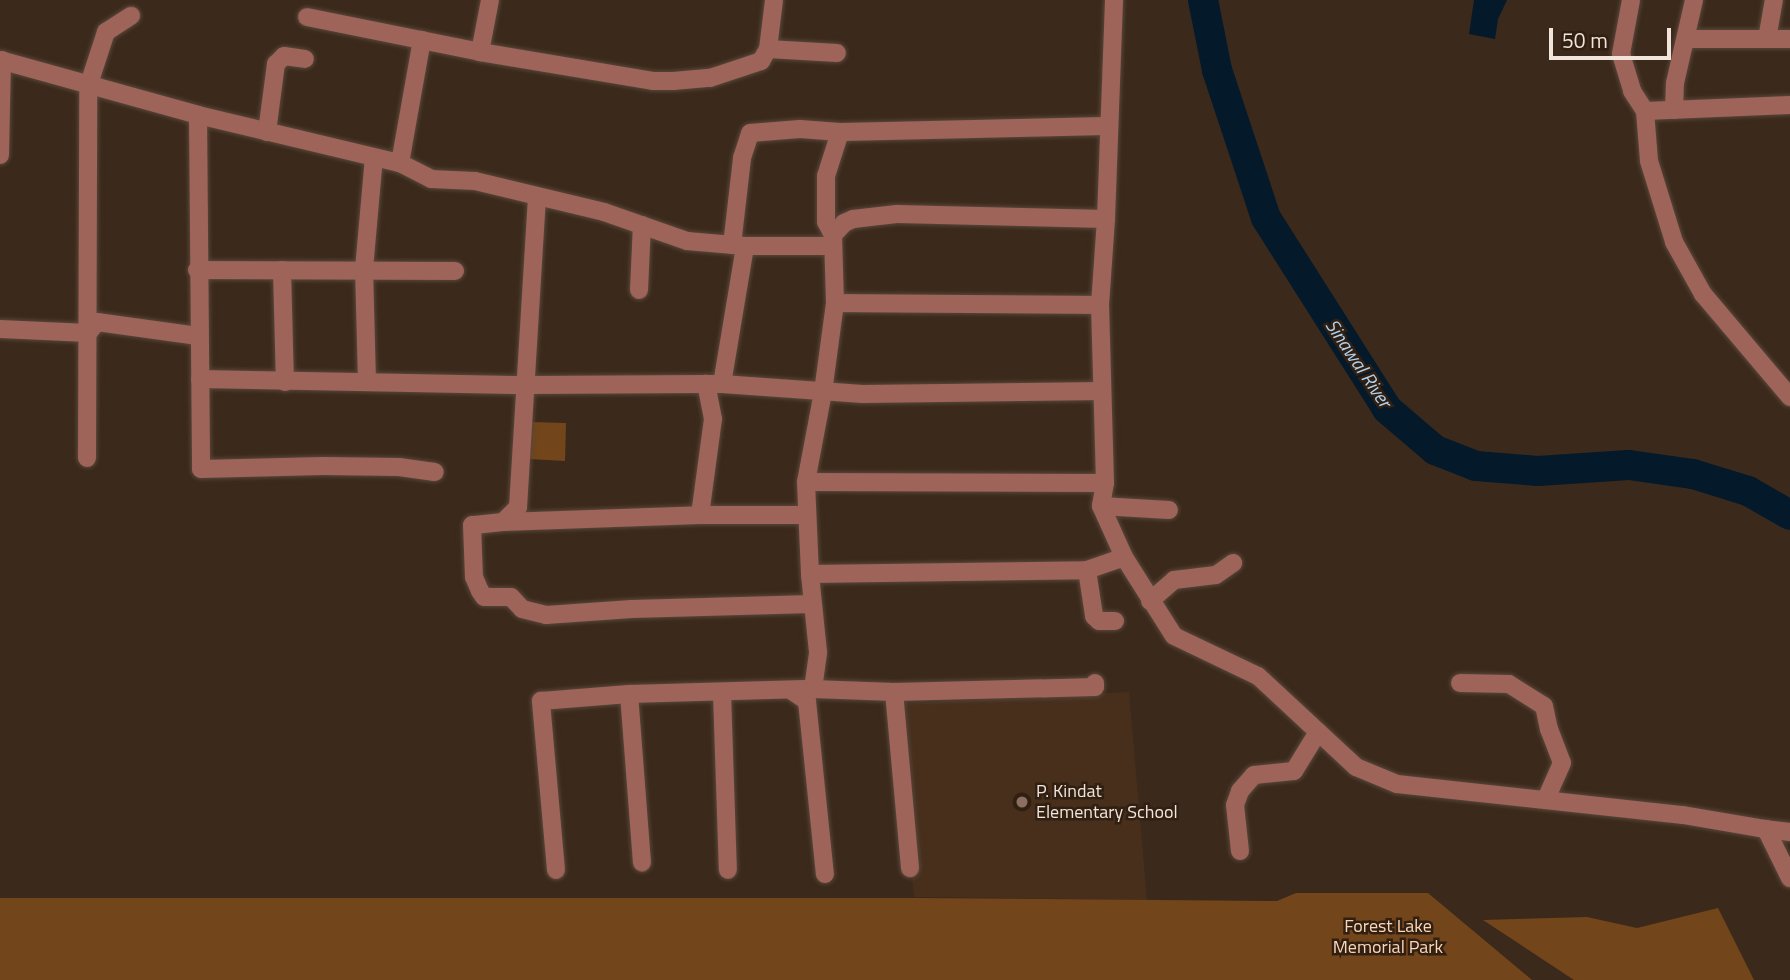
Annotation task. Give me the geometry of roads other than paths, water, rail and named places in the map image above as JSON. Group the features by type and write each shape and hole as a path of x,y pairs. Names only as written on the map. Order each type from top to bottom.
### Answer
{"street":[{"path":"480,52 491,0"},
{"path":"307,17 480,52 653,81 673,81 725,75 761,61 768,49 774,0"},
{"path":"1114,0 1114,54 1100,305 1105,483 1101,506 1124,557 1174,636 1258,676 1356,767 1398,784 1683,815 1790,832"},
{"path":"1630,0 1621,54 1632,90 1644,111 1649,161 1674,242 1687,270 1733,333 1790,397"},
{"path":"1674,110 1675,83 1693,0"},
{"path":"1767,39 1774,0"},
{"path":"87,458 88,87 106,32 131,16"},
{"path":"1686,39 1790,39"},
{"path":"400,163 422,40"},
{"path":"768,49 837,53"},
{"path":"267,132 273,77 279,58 305,59"},
{"path":"0,155 1,60 88,87 198,116 400,163 431,179 475,181 604,212 687,241 738,246 832,241"},
{"path":"1644,111 1790,105"},
{"path":"198,116 197,270 201,469 323,466 399,467 435,472"},
{"path":"700,515 713,419 714,384 738,246 742,158 750,133 800,128 840,132 1108,126"},
{"path":"813,689 818,652 812,604 806,482 823,392 835,303 832,241 826,222 826,176 840,132"},
{"path":"367,382 364,269 374,157"},
{"path":"503,522 518,507 537,197"},
{"path":"832,241 844,223 883,215 1106,219"},
{"path":"639,290 642,225"},
{"path":"197,270 455,271"},
{"path":"282,270 285,382"},
{"path":"835,303 1100,305"},
{"path":"88,333 97,323 198,336"},
{"path":"0,329 88,333"},
{"path":"200,379 527,385 714,384 809,388 823,392 1102,391"},
{"path":"806,482 1105,483"},
{"path":"1101,506 1169,510"},
{"path":"807,515 700,515 472,525 474,577 484,597 511,597 522,609 546,615 632,609 812,604"},
{"path":"810,574 1087,570 1124,557"},
{"path":"1150,601 1174,580 1216,575 1233,563"},
{"path":"1087,570 1094,617 1098,621 1115,621"},
{"path":"556,870 541,701 629,694 813,689 894,692 1095,687 1095,683"},
{"path":"1460,683 1509,684 1545,706 1549,729 1562,763 1546,799"},
{"path":"792,691 807,701 825,874"},
{"path":"894,692 910,868"},
{"path":"722,693 728,870"},
{"path":"629,694 642,863"},
{"path":"1240,851 1235,805 1240,791 1254,775 1294,771 1318,732"},
{"path":"1766,829 1790,878"}],"water":[{"path":"1474,0 1507,0 1498,19 1495,39 1469,34"}],"waterway":[{"name":"Sinawal River","path":"1203,0 1217,70 1266,218 1387,409 1435,450 1476,466 1538,471 1629,465 1693,474 1748,491 1790,515"}],"place":[{"name":"P. Kindat Elementary School","path":"1022,802"}],"park label":[{"name":"Forest Lake Memorial Park","path":"1388,937"}]}
